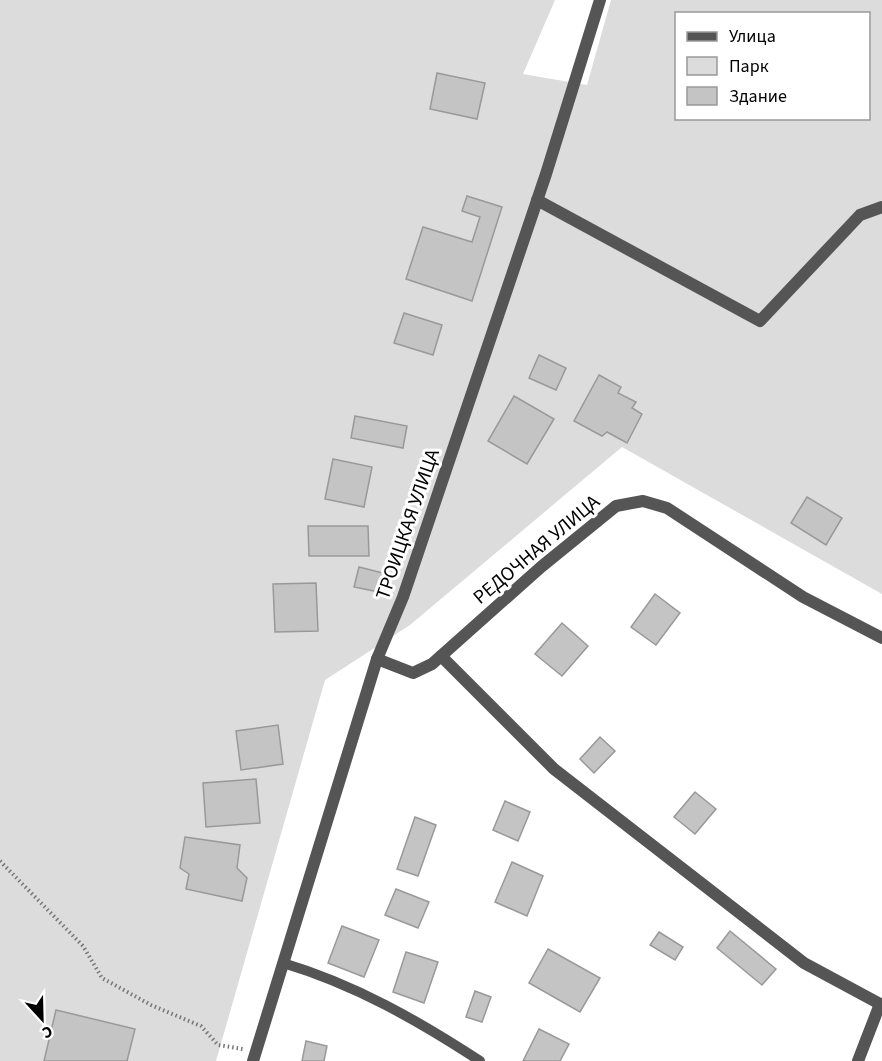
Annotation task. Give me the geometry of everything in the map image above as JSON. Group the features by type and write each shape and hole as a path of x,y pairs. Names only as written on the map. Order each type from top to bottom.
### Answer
{"street":[{"name":"ТРОИЦКАЯ УЛИЦА","path":"254,1057 377,658 403,597 537,200 600,0"},
{"path":"537,200 760,321 861,215 882,207"},
{"name":"РЕДОЧНАЯ УЛИЦА","path":"377,658 413,673 432,664 541,567 616,506 643,501 667,508 803,597 882,638"},
{"path":"441,656 554,769 804,963 881,1004 858,1061"}],"lane":[{"path":"283,963 321,974 388,1006 480,1061"}],"path":[{"path":"0,861 83,946 102,978 152,1005 201,1026 218,1045 242,1048 254,1057"}],"green space":[{"path":"0,0 555,0 523,74 587,85 611,0 882,0 882,594 622,447 410,625 325,680 216,1061 0,1061"}],"building":[{"path":"437,73 485,83 477,119 430,109"},
{"path":"467,196 502,207 472,301 406,279 423,227 472,242 480,217 462,211"},
{"path":"404,313 442,325 433,355 394,343"},
{"path":"539,355 566,368 556,390 529,378"},
{"path":"599,375 621,387 618,393 636,402 632,408 642,414 627,443 607,432 602,436 574,421"},
{"path":"514,396 554,419 527,464 488,441"},
{"path":"355,416 407,426 403,448 351,438"},
{"path":"333,459 372,467 364,507 325,499"},
{"path":"807,497 842,518 826,545 791,523"},
{"path":"308,526 368,526 369,556 309,556"},
{"path":"359,567 383,573 379,592 354,587"},
{"path":"316,583 318,631 275,632 273,584"},
{"path":"655,594 680,613 656,645 631,627"},
{"path":"562,623 588,646 562,676 535,654"},
{"path":"278,725 283,764 241,770 236,731"},
{"path":"600,737 615,751 594,773 580,759"},
{"path":"256,779 260,823 206,827 203,783"},
{"path":"695,792 716,809 695,834 674,817"},
{"path":"505,801 530,812 518,841 493,830"},
{"path":"415,817 436,825 418,876 397,869"},
{"path":"185,837 240,845 237,868 247,878 242,901 186,889 189,874 180,868"},
{"path":"512,862 543,876 527,916 495,902"},
{"path":"396,889 429,902 418,928 385,915"},
{"path":"342,926 379,940 364,977 328,963"},
{"path":"730,931 776,969 762,985 717,948"},
{"path":"659,932 683,947 675,960 650,945"},
{"path":"548,949 600,978 580,1012 529,983"},
{"path":"406,952 438,962 424,1003 393,992"},
{"path":"475,991 491,997 482,1022 466,1017"},
{"path":"56,1010 135,1029 127,1061 44,1061"},
{"path":"539,1029 569,1044 560,1061 523,1061"},
{"path":"306,1041 327,1046 324,1061 302,1061"}]}
